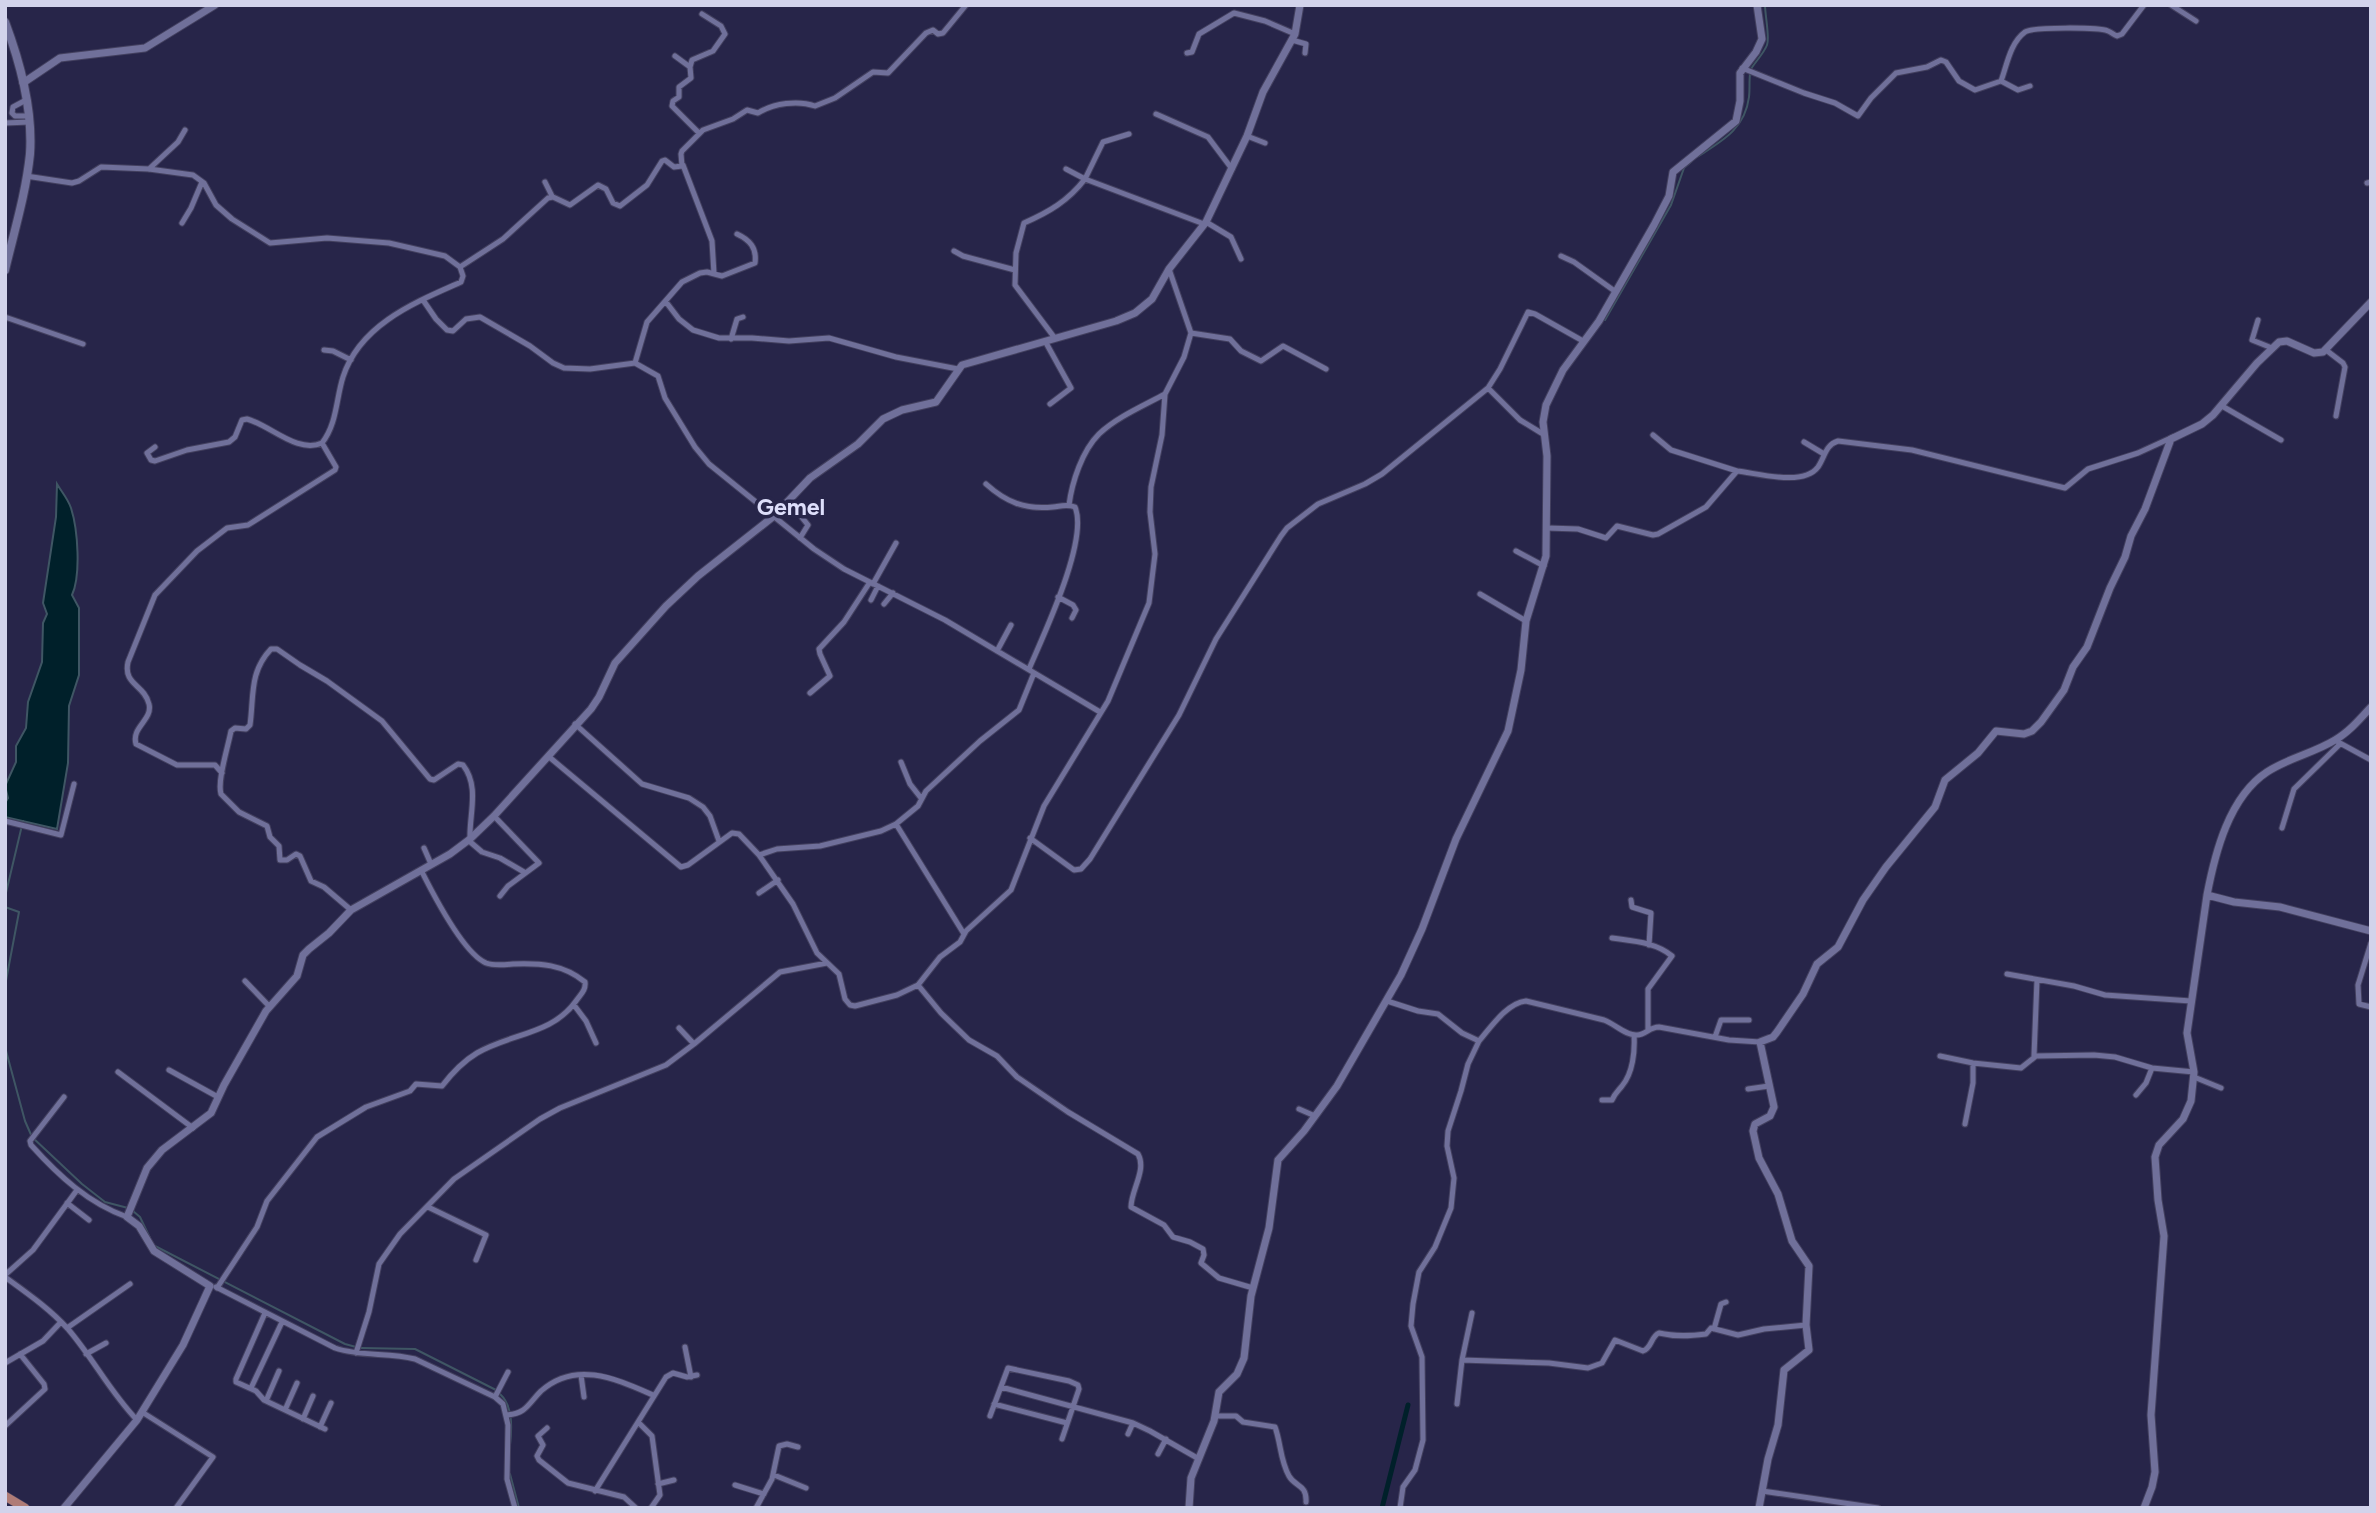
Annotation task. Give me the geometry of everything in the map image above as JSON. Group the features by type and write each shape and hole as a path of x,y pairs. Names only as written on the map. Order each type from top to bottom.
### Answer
{"main road":[{"path":"5,22 23,83 30,153 17,225 5,270"},
{"path":"5,1496 14,1505 25,1508"}],"street":[{"path":"23,83 60,58 145,48 215,5"},
{"path":"715,274 712,242 682,165 682,151 708,127 733,119 747,110 756,113 774,106 799,103 815,106 835,98 873,72 888,73 926,33 933,30 938,34 943,33 966,5"},
{"path":"129,1213 143,1174 151,1161 211,1113 269,1006 296,976 303,955 351,910 450,854 494,816 591,709 615,663 698,576 774,516 810,478 859,444 883,419 902,410 938,400 958,369 1054,337 1116,321 1135,313 1154,296 1168,270 1205,223 1247,136 1263,92 1293,37 1300,5"},
{"path":"1189,1508 1191,1478 1215,1416 1219,1392 1242,1366 1253,1289 1269,1228 1278,1160 1337,1086 1387,1001 1422,929 1456,839 1507,731 1521,670 1526,621 1544,566 1547,456 1543,417 1550,396 1563,370 1595,328 1617,292 1669,196 1673,172 1736,121 1740,101 1740,76 1762,39 1757,5"},
{"path":"2001,81 2012,48 2029,30 2047,28 2107,31 2117,36 2122,34 2144,5"},
{"path":"2171,5 2196,21"},
{"path":"699,133 672,106 673,101 679,97 679,87 691,78 692,60 715,49 725,32 702,13"},
{"path":"1187,53 1192,52 1199,34 1234,13 1265,21 1306,44 1305,53"},
{"path":"676,56 690,67"},
{"path":"1744,68 1835,103 1858,116 1871,98 1896,73 1927,67 1940,60 1946,62 1959,81 1975,90 2001,81 2018,90 2030,86"},
{"path":"26,100 15,105 12,113 28,119"},
{"path":"1156,114 1208,137 1231,169"},
{"path":"5,123 28,119"},
{"path":"149,169 178,142 185,130"},
{"path":"1054,337 1017,289 1016,253 1022,225 1047,214 1065,201 1085,179 1103,142 1129,134"},
{"path":"1247,136 1265,143"},
{"path":"545,182 552,197 570,205 598,185 606,189 613,203 620,206 649,182 662,160 674,167 682,165"},
{"path":"26,176 72,183 97,167 149,169 193,175 202,182 221,210 272,243 327,238 389,243 446,256 460,267 463,276 461,282 384,321 369,334 343,376 331,428 322,443 311,446 299,444 247,419 242,420 234,439 226,443 187,450 155,461 151,460 147,453 155,447"},
{"path":"1066,169 1085,179 1205,223 1231,237 1241,259"},
{"path":"182,223 202,182"},
{"path":"460,267 503,239 545,200 552,197"},
{"path":"635,363 644,328 675,288 689,277 704,272 722,276 755,263 756,256 752,245 737,233"},
{"path":"954,251 1015,270"},
{"path":"1561,256 1617,292"},
{"path":"548,756 679,866 688,865 719,841 737,833 759,855 778,880 816,951 839,974 845,999 852,1006 897,995 918,985 940,957 960,942 964,934 1011,890 1049,797 1109,698 1150,598 1155,554 1150,512 1151,487 1162,435 1165,394 1184,357 1192,333 1168,270"},
{"path":"423,300 447,331 453,331 466,319 480,317 564,368 590,369 635,363 658,376 665,398 701,456 800,538 836,565 997,650 1100,712"},
{"path":"666,302 692,330 706,335 731,339 789,341 829,338 903,359 958,369"},
{"path":"1653,435 1671,450 1737,471 1774,478 1804,475 1817,469 1831,443 1838,441 1887,446 2065,488 2088,469 2121,459 2202,424 2222,406 2257,363 2283,340 2314,353 2326,350 2371,302"},
{"path":"1030,838 1068,867 1081,869 1110,828 1168,734 1216,639 1287,528 1318,504 1382,474 1488,388 1528,312 1583,341"},
{"path":"5,317 83,344"},
{"path":"731,339 736,320 743,317"},
{"path":"2258,320 2252,340 2272,348"},
{"path":"1192,333 1230,339 1241,351 1261,361 1283,346 1326,369"},
{"path":"1045,341 1071,388 1050,404"},
{"path":"324,350 333,351 351,360"},
{"path":"2326,350 2345,367 2336,415"},
{"path":"1488,388 1520,420 1543,434"},
{"path":"1069,505 1082,461 1096,437 1165,394"},
{"path":"2222,406 2281,440"},
{"path":"1400,1508 1403,1487 1415,1470 1423,1440 1422,1357 1411,1326 1413,1304 1419,1272 1435,1247 1451,1208 1454,1178 1447,1136 1468,1064 1479,1041 1514,1005 1526,1001 1615,1023 1634,1035 1659,1027 1760,1042 1773,1037 1803,993 1820,960 1835,951 1844,939 1863,900 1881,873 1935,807 1945,780 1978,753 1994,732 2002,730 2024,734 2035,729 2064,690 2073,667 2088,643 2173,437"},
{"path":"1804,442 1824,454"},
{"path":"222,773 213,765 177,765 136,744 135,734 149,713 149,706 144,693 128,677 128,662 155,595 197,551 227,528 248,526 335,470 336,467 322,443"},
{"path":"1547,528 1578,529 1606,538 1616,526 1658,534 1706,507 1737,471"},
{"path":"759,855 777,849 820,846 881,831 896,824 918,806 921,798 980,741 1019,710 1071,560 1076,540 1077,513 1075,508 1069,505 1045,508 1018,506 986,484"},
{"path":"800,515 808,526 800,538"},
{"path":"810,693 831,675 819,649 874,584 896,543"},
{"path":"1516,551 1544,566"},
{"path":"871,600 874,584"},
{"path":"884,604 892,593"},
{"path":"1480,594 1526,621"},
{"path":"1058,597 1073,605 1075,612 1072,618"},
{"path":"997,650 1011,625"},
{"path":"351,910 324,887 311,881 299,855 284,861 279,860 279,846 270,837 267,826 239,812 226,802 221,794 219,783 231,731 249,727 254,683 271,649 276,648 382,721 430,779 434,780 458,764 463,765 468,773 473,797 469,839"},
{"path":"2282,828 2295,788 2371,707"},
{"path":"575,724 642,784 689,798 706,810 719,841"},
{"path":"2338,742 2371,760"},
{"path":"2144,1508 2155,1472 2151,1415 2164,1236 2155,1157 2159,1145 2183,1119 2192,1101 2194,1074 2186,1038 2207,895 2216,855 2229,821 2248,789 2274,768 2338,742"},
{"path":"901,762 910,785 921,798"},
{"path":"5,821 62,834 74,784"},
{"path":"494,816 538,862 508,886 500,896"},
{"path":"896,824 964,934"},
{"path":"469,839 482,852 524,872"},
{"path":"424,848 431,864"},
{"path":"64,1508 137,1420 217,1285 257,1227 263,1207 317,1137 366,1107 410,1091 417,1084 440,1087 453,1071 475,1054 547,1027 564,1015 586,986 584,981 573,974 549,965 492,964 478,958 451,925 421,870"},
{"path":"759,893 778,880"},
{"path":"2207,895 2234,902 2280,907 2371,931"},
{"path":"1631,900 1632,907 1651,913 1650,945"},
{"path":"1612,938 1663,949 1672,957 1647,990 1648,1030"},
{"path":"2371,943 2357,992 2359,1004 2371,1007"},
{"path":"357,1349 369,1312 379,1265 400,1234 463,1171 540,1119 578,1100 662,1067 694,1044 780,972 827,963"},
{"path":"2007,974 2067,984 2108,996 2191,1001"},
{"path":"1940,1056 1973,1063 2021,1068 2025,1066 2034,1056 2037,980"},
{"path":"245,981 269,1006"},
{"path":"918,985 941,1013 969,1040 997,1056 1017,1077 1068,1112 1139,1156 1140,1165 1131,1207 1164,1225 1173,1237 1203,1249 1201,1263 1219,1278 1253,1289"},
{"path":"1387,1001 1438,1014 1462,1033 1479,1041"},
{"path":"573,1005 586,1021 596,1043"},
{"path":"1715,1037 1721,1020 1749,1020"},
{"path":"679,1028 694,1044"},
{"path":"1602,1100 1612,1100 1624,1083 1635,1054 1634,1035"},
{"path":"1759,1508 1768,1459 1778,1425 1784,1370 1809,1351 1806,1325 1809,1266 1792,1241 1780,1201 1761,1163 1754,1140 1755,1124 1770,1116 1774,1110 1760,1042"},
{"path":"2034,1056 2103,1056 2152,1068 2194,1074 2221,1088"},
{"path":"1965,1124 1973,1085 1973,1063"},
{"path":"2136,1095 2146,1083 2152,1068"},
{"path":"169,1070 218,1097"},
{"path":"118,1072 193,1128"},
{"path":"1748,1089 1769,1086"},
{"path":"64,1097 32,1138 32,1146 77,1190 107,1209 129,1213 154,1251 265,1313 335,1348 415,1359 497,1394 509,1415 507,1479 515,1508"},
{"path":"1300,1109 1315,1116"},
{"path":"77,1190 33,1250 5,1276 41,1303 67,1328 137,1420"},
{"path":"67,1203 89,1220"},
{"path":"428,1207 486,1235 476,1260"},
{"path":"67,1328 130,1283"},
{"path":"1714,1329 1721,1304 1726,1302"},
{"path":"265,1313 236,1379 237,1383 251,1388 266,1401 322,1428 331,1403"},
{"path":"1457,1404 1462,1360 1472,1313"},
{"path":"5,1363 43,1340 61,1322"},
{"path":"251,1388 282,1322"},
{"path":"1462,1360 1588,1368 1602,1363 1615,1340 1643,1351 1657,1334 1686,1336 1706,1334 1709,1329 1714,1329 1742,1335 1764,1329 1806,1325"},
{"path":"86,1354 106,1343"},
{"path":"596,1491 614,1457 639,1423 653,1395 670,1374 694,1376 685,1348"},
{"path":"5,1426 45,1389 20,1354"},
{"path":"990,1416 1009,1368 1069,1381 1079,1387 1062,1438"},
{"path":"266,1401 279,1371"},
{"path":"497,1394 508,1372"},
{"path":"509,1415 522,1412 540,1392 558,1379 581,1375 604,1376 653,1395"},
{"path":"581,1375 584,1397"},
{"path":"285,1410 297,1383"},
{"path":"1001,1387 1133,1423 1199,1459"},
{"path":"303,1419 313,1396"},
{"path":"994,1404 1067,1423"},
{"path":"142,1412 213,1457 176,1508"},
{"path":"1215,1416 1236,1416 1243,1422 1275,1427 1290,1479 1301,1485 1306,1502"},
{"path":"639,1423 652,1436 659,1497 651,1508"},
{"path":"1128,1434 1133,1423"},
{"path":"547,1428 538,1436 543,1446 538,1458 568,1483 624,1497 636,1508"},
{"path":"1158,1454 1166,1439"},
{"path":"756,1508 774,1475 779,1446 785,1444 799,1447"},
{"path":"774,1475 806,1488"},
{"path":"658,1484 674,1480"},
{"path":"735,1485 764,1494"},
{"path":"1762,1491 1878,1508"}],"water":[{"path":"57,484 71,508 77,540 77,576 72,595 79,608 79,675 69,706 68,763 57,829 5,817 5,803 8,798 5,786 16,762 16,746 26,728 28,702 42,662 43,623 47,614 43,603 56,517"}],"waterway":[{"path":"1751,69 1768,42 1765,5"},
{"path":"1697,157 1731,133 1743,118 1749,97 1750,74"},
{"path":"1605,320 1671,205 1684,168 1692,161"},
{"path":"5,897 23,821"},
{"path":"5,907 19,912 5,986"},
{"path":"5,1047 25,1121 32,1137 105,1202 128,1208"},
{"path":"133,1211 140,1217 150,1238"},
{"path":"155,1246 345,1344 356,1347"},
{"path":"361,1348 415,1349 496,1390"},
{"path":"500,1394 509,1411 510,1445"},
{"path":"1382,1508 1408,1405"},
{"path":"510,1474 519,1508"}],"district":[{"name":"Gemel","path":"791,507"}]}
